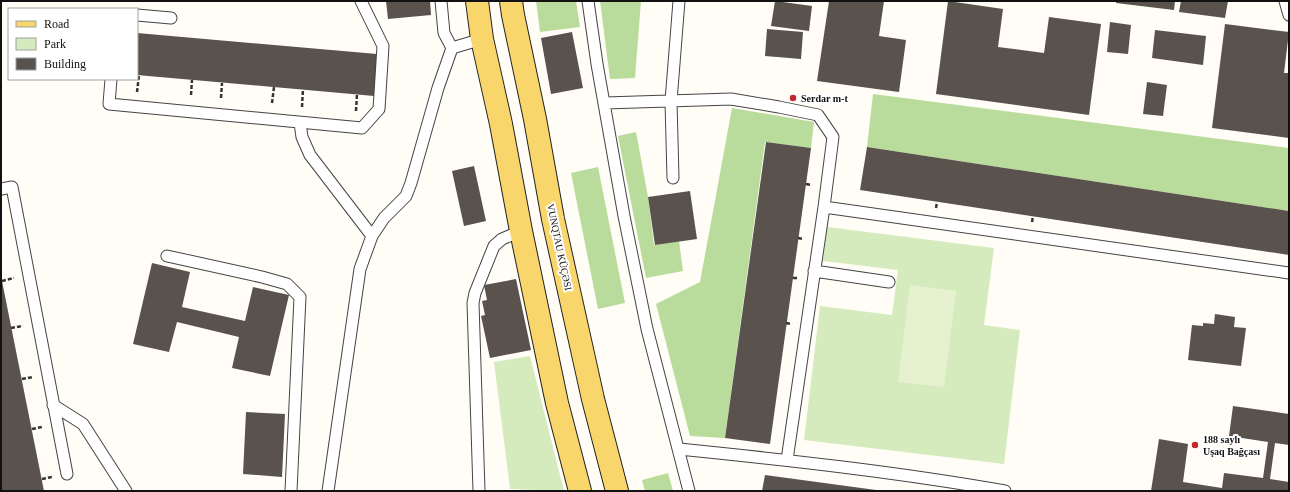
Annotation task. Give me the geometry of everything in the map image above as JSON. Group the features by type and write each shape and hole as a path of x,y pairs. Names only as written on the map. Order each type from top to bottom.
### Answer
{"main road":[{"path":"477,1 482,39 501,124 521,231 557,403 580,491"},
{"name":"VUNQTAU KÜÇƏSI","path":"511,1 535,119 553,219 593,399 617,491"}],"lane":[{"path":"111,80 109,104 362,128 379,109 383,46 361,1"},
{"path":"328,491 360,268 372,236 384,218 406,196 411,184 438,88 452,48 444,33 441,1"},
{"path":"588,1 597,64 624,216 644,314 689,491"},
{"path":"673,178 671,101 679,1"},
{"path":"1285,1 1289,15"},
{"path":"138,14 171,18"},
{"path":"452,48 482,39"},
{"path":"605,103 731,99 780,106 818,115 833,138 787,460"},
{"path":"300,123 302,137 310,155 372,236"},
{"path":"1,189 12,187 52,405 67,474"},
{"path":"824,207 1289,273"},
{"path":"479,491 473,303 474,293 494,246 502,239 521,231"},
{"path":"167,256 262,276 287,284 300,297 291,491"},
{"path":"814,271 889,282"},
{"path":"52,405 83,424 126,491"},
{"path":"679,450 787,460 968,484 1005,491"}],"green space":[{"path":"536,1 576,1 580,27 540,32"},
{"path":"600,1 641,1 635,78 610,79"},
{"path":"873,94 1289,148 1289,211 867,147"},
{"path":"732,108 814,122 811,148 765,142 725,438 690,436 656,304 700,282"},
{"path":"636,132 648,197 654,245 679,241 683,271 646,278 618,136"},
{"path":"598,167 625,303 598,309 571,173"},
{"path":"827,227 994,248 984,325 1020,330 1004,464 804,440 820,306 892,315 898,270 823,261"},
{"path":"910,285 956,291 944,387 898,382"},
{"path":"530,356 564,491 510,489 494,362"},
{"path":"668,473 673,491 645,491 642,480"}],"building":[{"path":"386,1 430,1 431,15 388,19"},
{"path":"775,1 812,6 809,31 771,26"},
{"path":"829,1 884,1 879,36 906,40 899,92 817,81"},
{"path":"948,1 1003,9 998,47 1044,53 1049,17 1101,24 1089,115 936,94"},
{"path":"1116,1 1175,1 1174,10 1116,3"},
{"path":"1181,1 1228,1 1225,18 1179,12"},
{"path":"1110,22 1131,25 1128,54 1107,52"},
{"path":"1225,24 1289,32 1284,73 1289,73 1289,138 1212,128"},
{"path":"767,29 803,32 801,59 765,56"},
{"path":"1155,30 1206,36 1203,65 1152,58"},
{"path":"572,32 583,88 551,94 541,38"},
{"path":"138,33 377,54 374,96 138,75"},
{"path":"1147,82 1167,85 1163,116 1143,114"},
{"path":"766,142 811,148 770,444 725,438"},
{"path":"867,147 1289,211 1289,255 860,190"},
{"path":"474,166 486,221 464,226 452,171"},
{"path":"690,191 697,239 655,245 648,197"},
{"path":"152,263 190,272 182,307 245,321 253,287 289,295 270,376 232,368 239,337 177,322 169,352 133,344"},
{"path":"516,279 531,350 490,358 481,316 485,315 482,301 487,300 484,285"},
{"path":"2,281 44,491 1,491"},
{"path":"1215,314 1235,317 1234,327 1246,328 1241,366 1188,360 1192,325 1203,326 1203,323 1214,324"},
{"path":"1233,406 1289,414 1289,445 1275,443 1270,479 1289,482 1289,491 1151,491 1159,439 1188,444 1183,482 1222,488 1224,473 1263,478 1268,442 1229,436"},
{"path":"246,412 285,414 282,477 243,474"},
{"path":"765,475 876,490 762,491"}],"place":[{"name":"Serdar m-t","path":"793,98"},
{"name":"188 saylı Uşaq Bağçası","path":"1195,445"}]}
